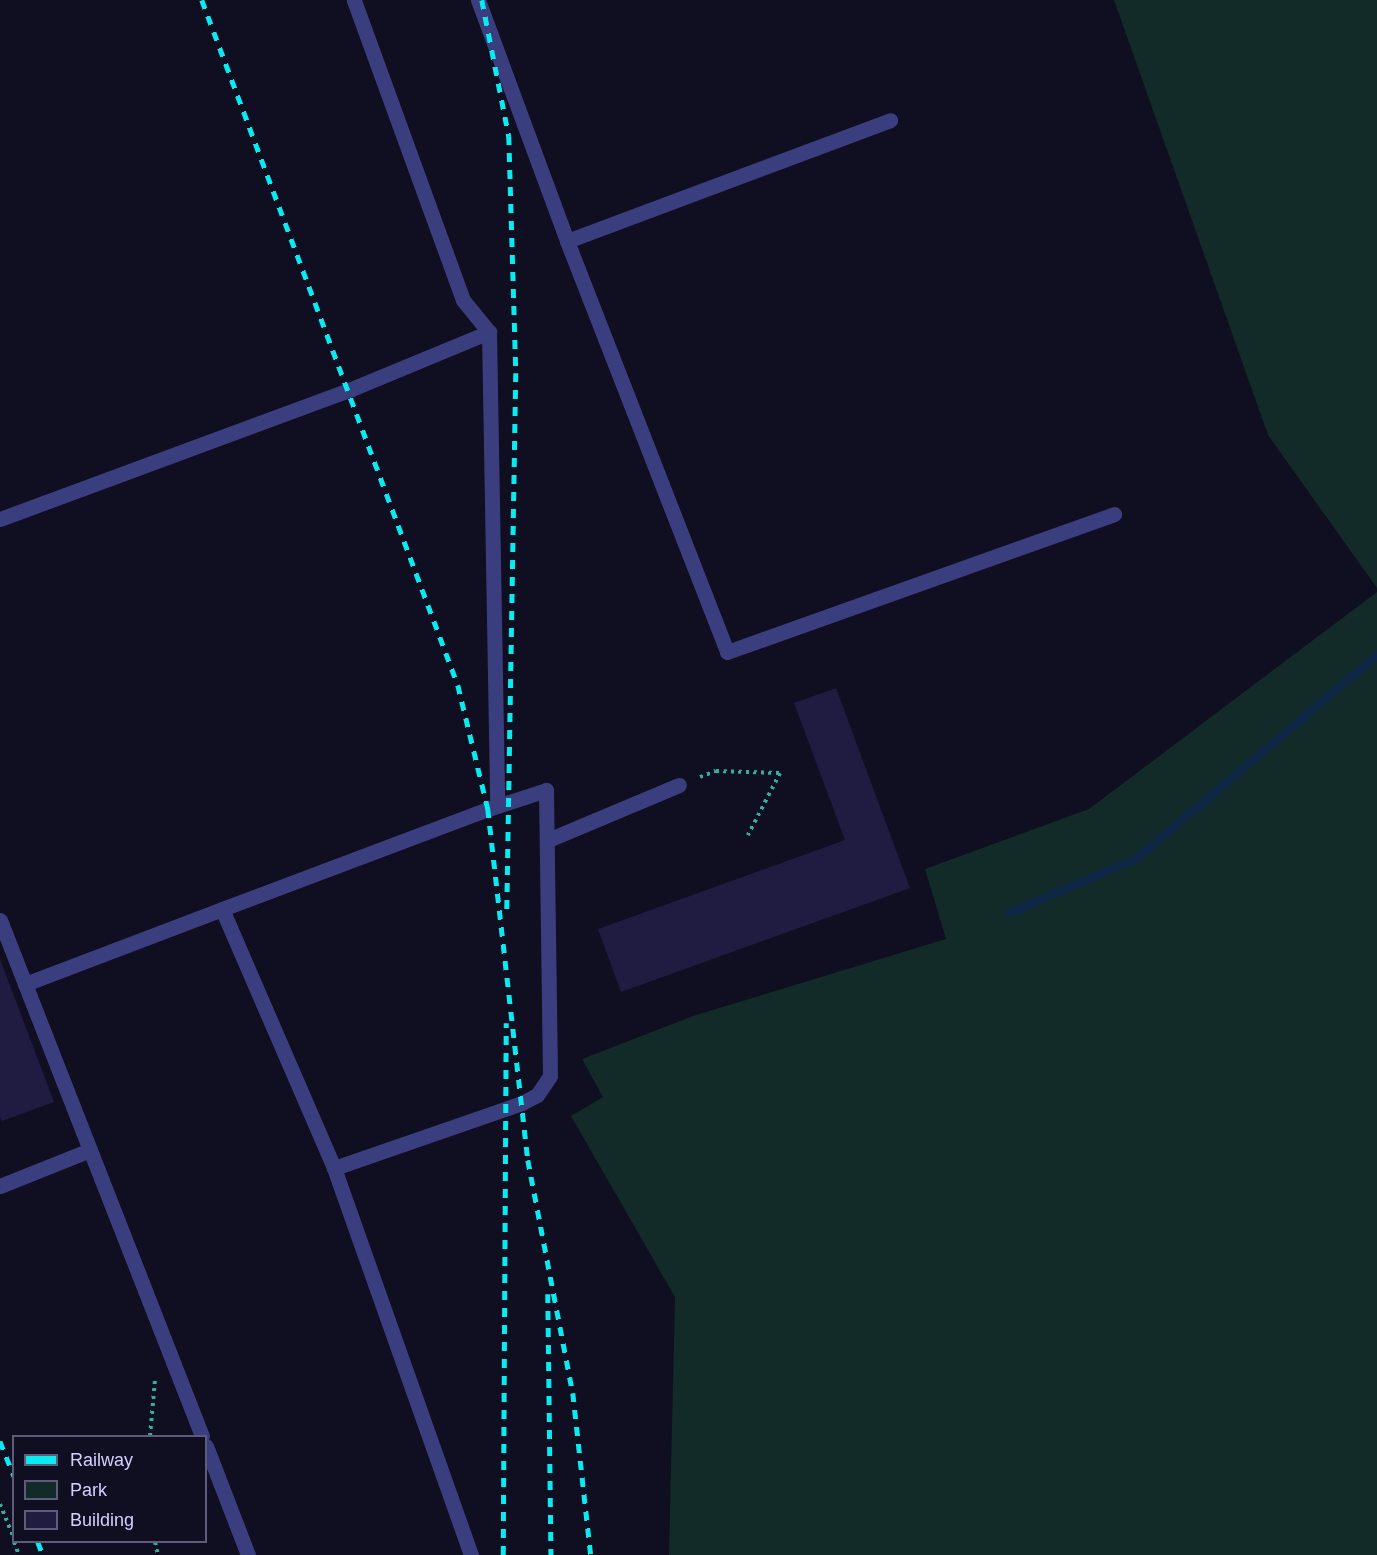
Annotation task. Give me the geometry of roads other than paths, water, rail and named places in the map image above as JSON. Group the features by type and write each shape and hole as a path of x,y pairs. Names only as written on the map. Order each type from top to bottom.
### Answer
{"lane":[{"path":"354,0 463,300 489,332 497,806"},
{"path":"478,0 567,241 727,652 1114,514"},
{"path":"567,241 890,120"},
{"path":"0,519 349,390 489,332"},
{"path":"548,840 680,785"},
{"path":"25,984 497,806 546,790 550,1076 537,1095 522,1103 334,1168"},
{"path":"222,909 334,1168 471,1555"},
{"path":"0,920 201,1435"},
{"path":"0,1186 90,1150"},
{"path":"207,1449 248,1555"}],"waterway":[{"path":"1010,912 1136,858 1377,654"}],"railway":[{"path":"202,0 458,685 488,809 528,1160 573,1393 591,1555"},
{"path":"482,0 509,136 516,373 507,912"},
{"path":"503,1555 506,1023"},
{"path":"548,1294 551,1555"},
{"path":"0,1441 12,1471"},
{"path":"38,1543 43,1555"}]}
